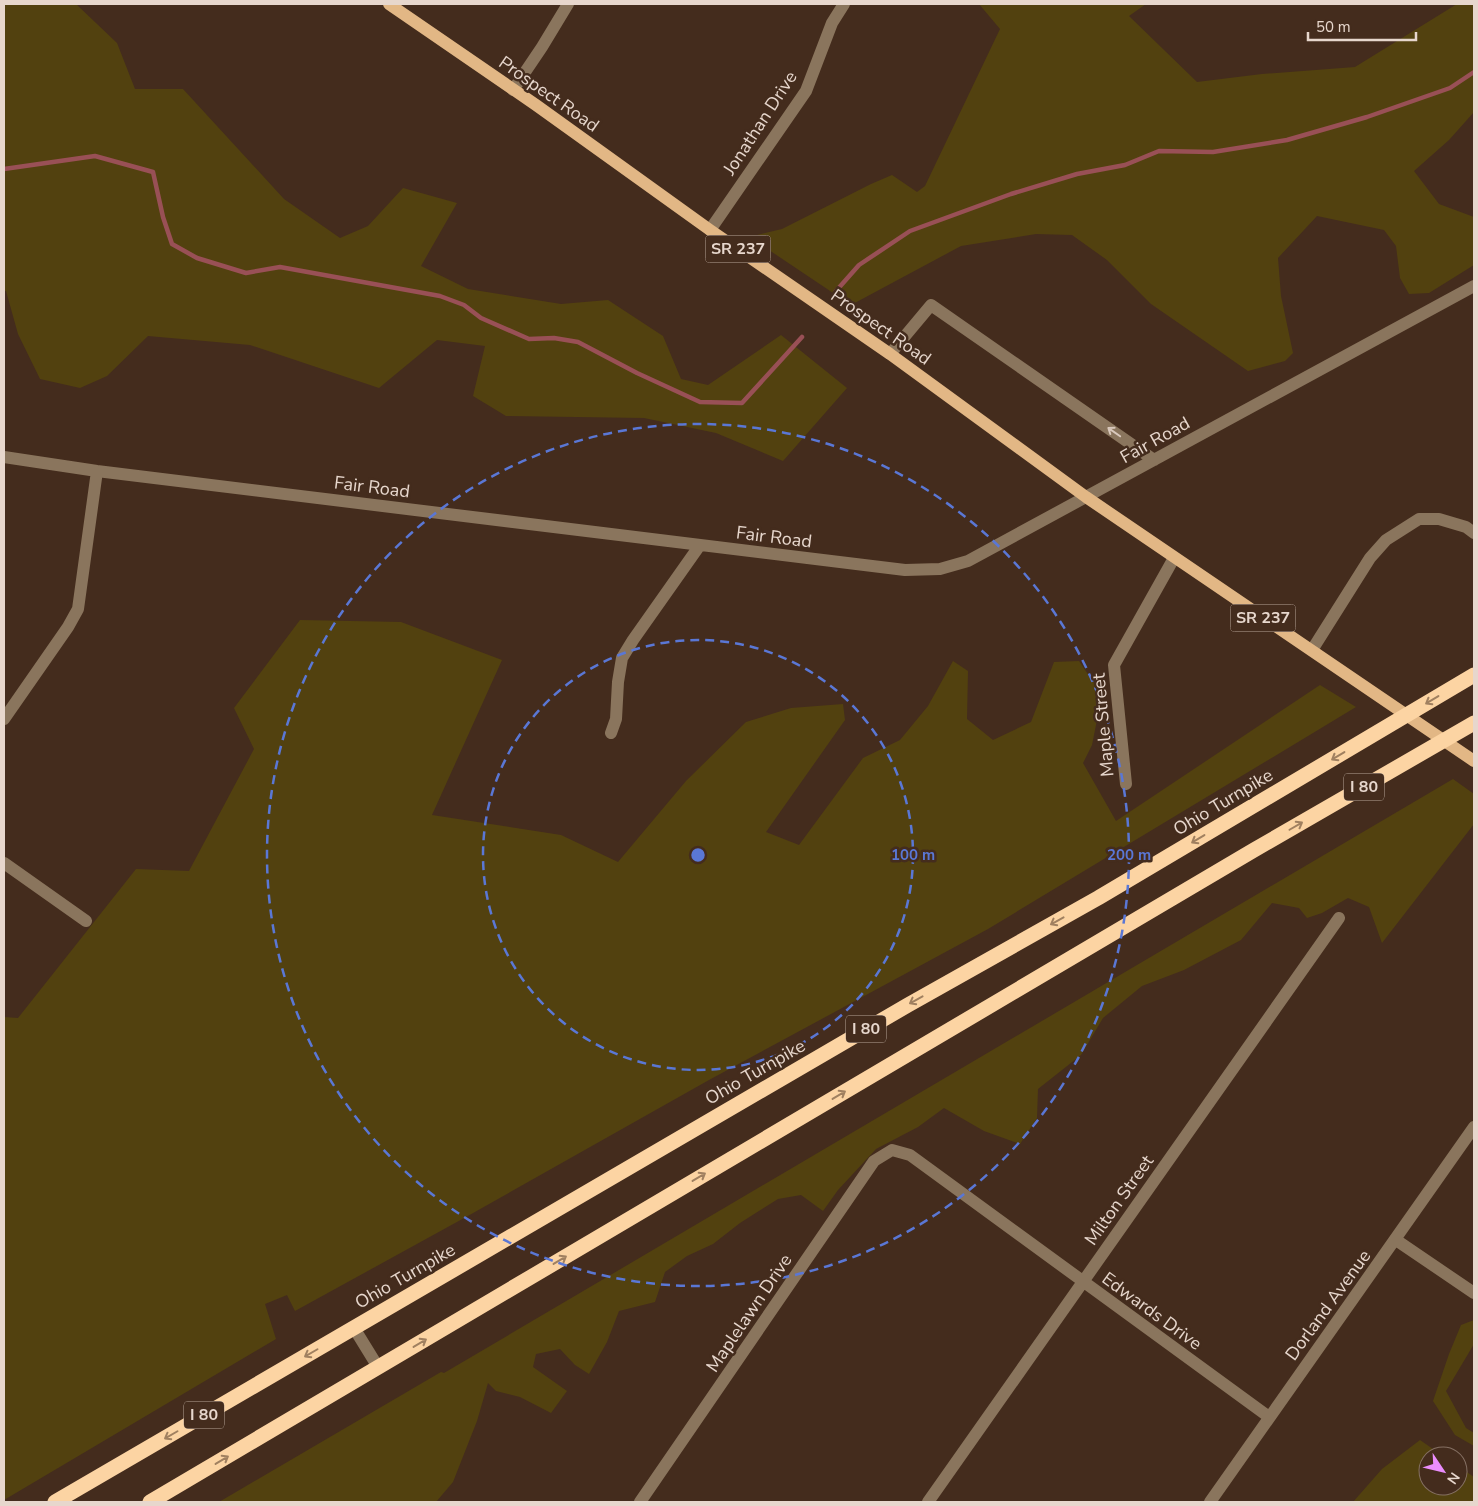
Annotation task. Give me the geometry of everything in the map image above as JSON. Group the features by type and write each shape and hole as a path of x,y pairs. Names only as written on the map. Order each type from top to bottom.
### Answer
{"highway":[{"name":"Ohio Turnpike","path":"55,1502 908,1005 1098,898 1474,675"},
{"name":"I 80","path":"150,1502 1254,850 1474,723"}],"main road":[{"name":"Prospect Road","path":"389,4 890,354 1086,497 1474,761"}],"street":[{"path":"513,90 568,4"},
{"name":"Jonathan Drive","path":"710,230 806,91 832,23 844,4"},
{"name":"Fair Road","path":"4,458 906,570 940,569 968,561 1474,286"},
{"path":"890,354 931,306 1154,460"},
{"path":"4,719 68,627 78,609 97,471"},
{"path":"1312,650 1370,558 1386,540 1419,518 1448,522 1466,527 1474,533"},
{"path":"611,733 616,719 618,682 622,658 700,545"},
{"name":"Maple Street","path":"1126,784 1114,665 1174,558"},
{"path":"4,863 86,921"},
{"name":"Milton Street","path":"928,1502 1339,918"},
{"name":"Dorland Avenue","path":"1210,1502 1474,1128"},
{"name":"Edwards Drive","path":"892,1150 910,1155 1269,1417"},
{"name":"Maplelawn Drive","path":"640,1502 874,1162 892,1150"},
{"path":"1396,1240 1474,1293"},
{"path":"354,1328 378,1367"}],"shaded area":[{"path":"4,4 76,4 117,43 135,89 183,89 284,199 340,238 368,226 403,188 457,203 421,266 468,289 561,304 608,300 663,336 681,379 708,385 781,335 847,388 783,461 716,433 644,418 506,416 473,396 485,346 437,340 379,388 250,345 148,336 107,376 80,388 40,379 18,334 6,291 4,291"},
{"path":"979,4 1146,4 1129,16 1197,82 1262,74 1355,67 1457,4 1474,4 1474,112 1449,140 1414,171 1439,204 1474,217 1474,265 1429,293 1409,294 1400,278 1396,246 1384,230 1317,216 1278,258 1281,296 1293,353 1285,361 1248,371 1151,304 1107,260 1072,235 1036,234 961,246 851,305 766,248 753,236 782,229 892,175 917,192 925,186 1000,29"},
{"path":"300,620 401,622 502,660 432,815 561,835 618,862 686,781 746,722 791,708 843,704 845,720 766,832 799,845 863,758 900,740 928,706 953,661 968,671 967,719 993,740 1031,722 1054,662 1079,661 1102,695 1092,745 1083,763 1116,821 1320,685 1356,707 988,929 709,1080 295,1311 287,1295 265,1304 276,1339 4,1500 4,1017 18,1018 136,869 189,871 254,749 234,708"},
{"path":"1453,779 1474,794 1474,824 1382,943 1369,907 1348,898 1322,913 1307,918 1299,908 1272,903 1241,940 1184,970 1142,986 1103,1018 1081,1055 1038,1089 1037,1118 1020,1144 984,1131 944,1108 918,1127 876,1149 838,1190 823,1211 801,1195 778,1199 740,1223 713,1244 687,1256 665,1272 655,1302 619,1311 607,1342 589,1374 575,1365 560,1349 536,1354 533,1367 567,1391 551,1413 520,1397 496,1391 488,1383 477,1421 453,1482 436,1502 219,1502 441,1372 444,1373"},
{"path":"1474,1320 1474,1344 1446,1391 1466,1428 1474,1433 1474,1446 1455,1435 1433,1401 1461,1325"},
{"path":"1420,1440 1429,1446 1418,1446 1418,1496 1468,1496 1468,1473 1474,1477 1474,1502 1353,1502 1382,1469"}],"waterway":[{"path":"836,291 859,265 910,231 1011,194 1077,174 1125,165 1159,151 1213,152 1287,140 1367,117 1450,88 1474,72"},
{"path":"4,169 95,156 153,172 163,217 172,244 197,258 246,273 280,267 440,296 464,305 481,318 529,339 554,338 578,342 637,373 700,402 742,403 802,337"}]}
